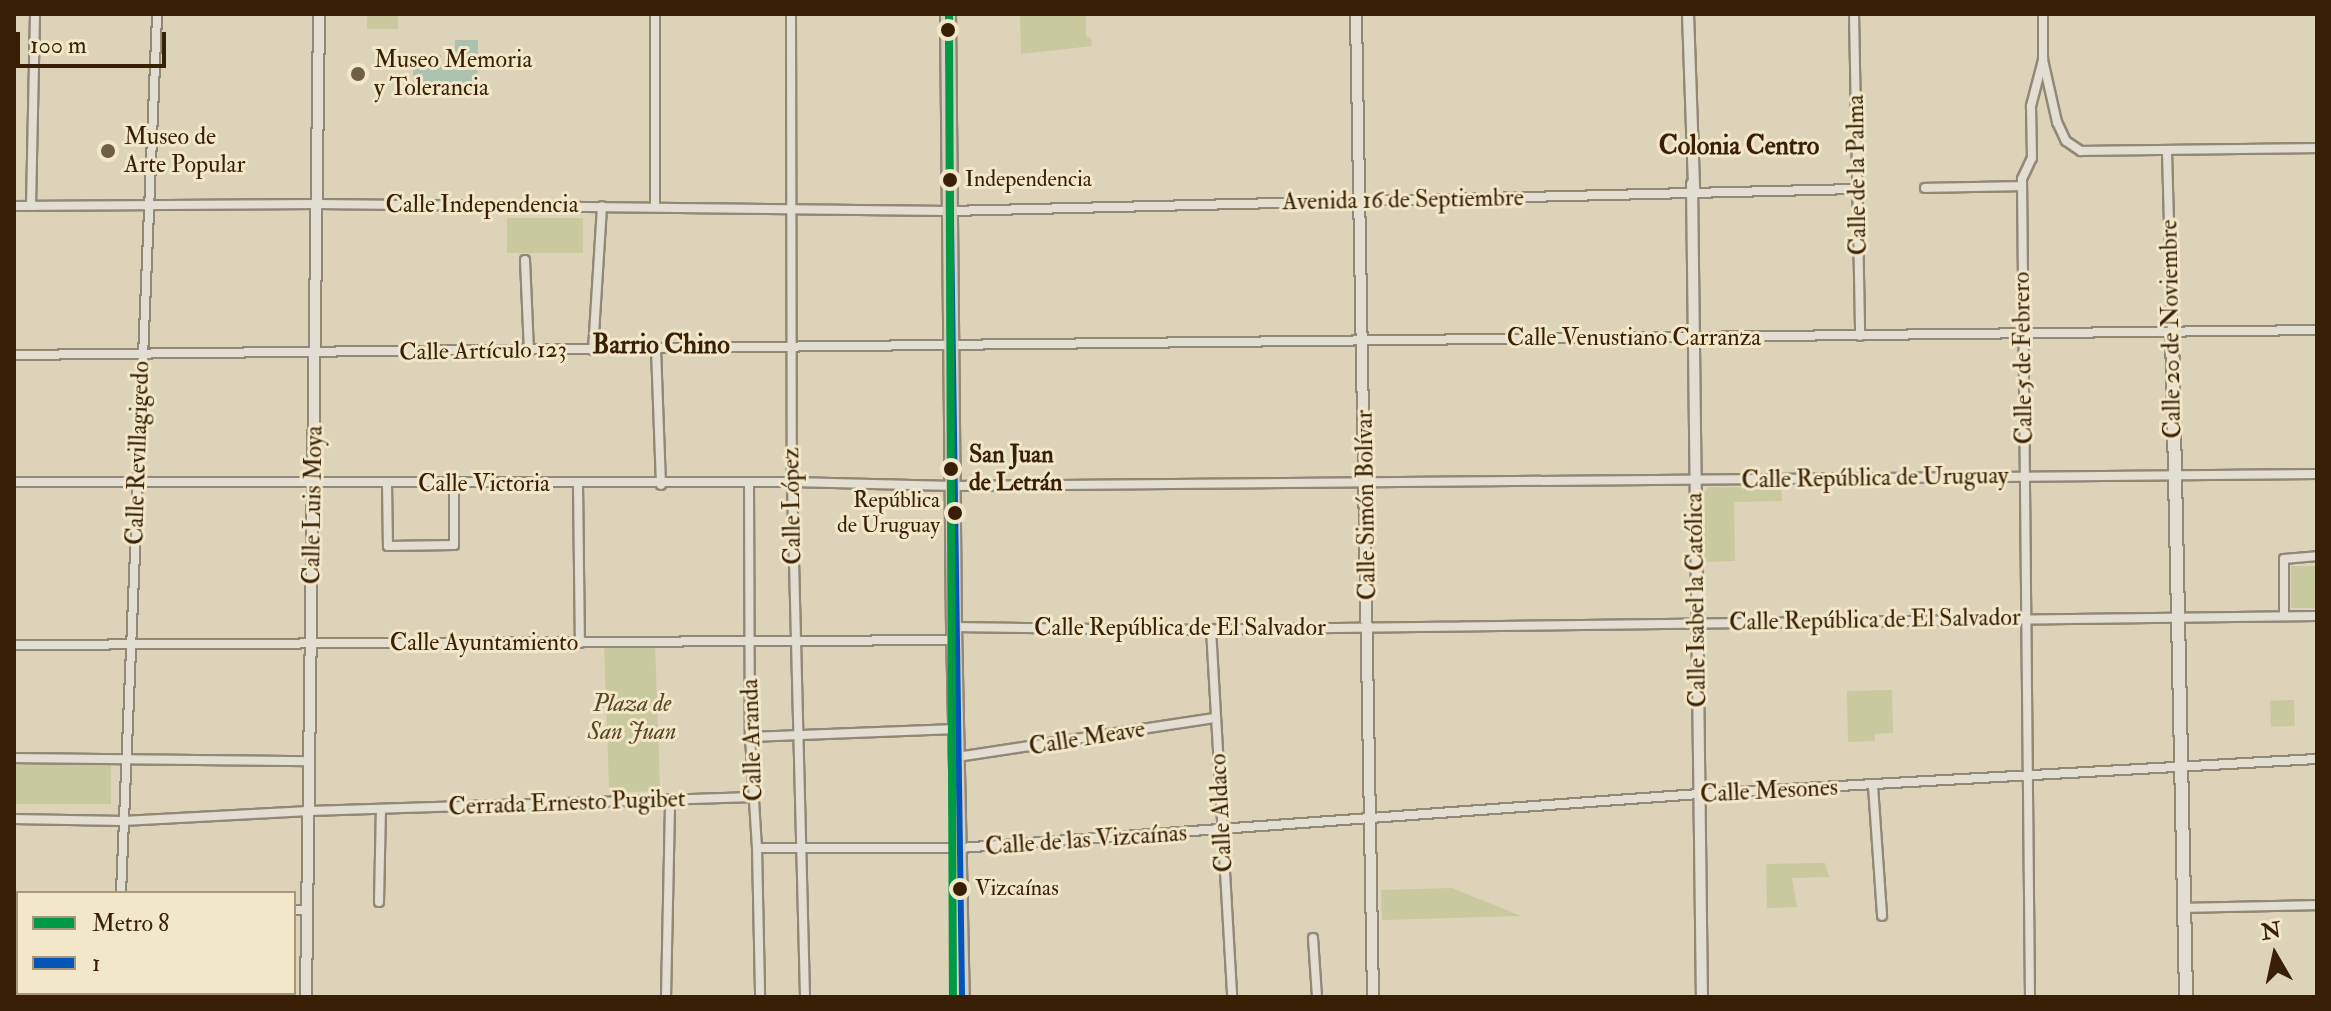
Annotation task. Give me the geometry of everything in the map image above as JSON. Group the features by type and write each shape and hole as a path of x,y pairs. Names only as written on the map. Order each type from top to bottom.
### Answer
{"main road":[{"path":"948,14 954,634 962,997"},
{"name":"Calle 20 de Noviembre","path":"2172,332 2181,768"},
{"path":"2181,768 2186,997"}],"street":[{"path":"31,206 35,14"},
{"name":"Calle Revillagigedo","path":"121,891 157,14"},
{"name":"Calle Luis Moya","path":"306,997 319,14"},
{"path":"655,14 655,207"},
{"name":"Calle López","path":"791,14 794,641 805,997"},
{"name":"Calle Simón Bolívar","path":"1356,14 1373,997"},
{"name":"Calle Isabel la Católica","path":"1688,14 1702,997"},
{"name":"Calle de la Palma","path":"1854,14 1860,336"},
{"path":"2043,14 2043,60 2057,122 2072,147 2092,154 2317,148"},
{"name":"Calle 5 de Febrero","path":"2030,997 2022,175 2032,158 2031,106 2043,60"},
{"name":"Calle 20 de Noviembre","path":"2167,152 2172,332"},
{"path":"1925,188 2022,186"},
{"name":"Avenida 16 de Septiembre","path":"949,211 1858,189"},
{"name":"Calle Independencia","path":"14,206 317,204 949,211"},
{"path":"593,350 602,206"},
{"path":"525,260 529,351"},
{"name":"Calle Venustiano Carranza","path":"951,347 1363,339 2317,330"},
{"name":"Calle Artículo 123","path":"14,355 951,347"},
{"path":"656,349 661,485"},
{"name":"Calle República de Uruguay","path":"953,486 2317,474"},
{"name":"Calle Victoria","path":"14,482 661,485 792,482 953,486"},
{"name":"Calle Aranda","path":"749,483 750,737 757,848 760,997"},
{"path":"387,484 388,546 454,545 454,484"},
{"path":"578,485 580,643"},
{"path":"2284,616 2284,559 2317,556"},
{"name":"Calle República de El Salvador","path":"954,634 2026,617 2317,616"},
{"name":"Calle Aldaco","path":"1211,629 1232,997"},
{"name":"Calle Ayuntamiento","path":"14,645 748,642 954,634"},
{"name":"Calle Meave","path":"957,757 1216,718"},
{"path":"750,737 956,729"},
{"path":"14,758 309,761"},
{"name":"Calle Mesones","path":"1222,830 1370,816 1698,794 2317,759"},
{"path":"1873,786 1882,916"},
{"name":"Cerrada Ernesto Pugibet","path":"14,819 123,821 309,811 754,797"},
{"path":"666,997 670,799"},
{"path":"379,902 381,809"},
{"name":"Calle de las Vizcaínas","path":"757,848 960,848 1222,830"},
{"path":"2184,908 2317,905"},
{"path":"296,910 307,910"},
{"path":"1313,938 1317,997"}],"green space":[{"path":"367,14 398,14 398,29 367,29"},
{"path":"1020,14 1086,14 1086,36 1091,38 1092,46 1021,54"},
{"path":"507,218 583,218 583,253 507,253"},
{"path":"1709,487 1781,488 1782,501 1734,502 1735,561 1703,562 1704,493"},
{"path":"2291,566 2317,566 2317,608 2291,608"},
{"name":"Plaza de San Juan","path":"655,643 660,791 609,793 604,645"},
{"path":"1892,690 1893,733 1875,734 1875,741 1848,742 1847,691"},
{"path":"2294,700 2295,726 2271,727 2270,701"},
{"path":"14,764 111,764 111,804 14,804"},
{"path":"1825,863 1829,877 1792,878 1797,907 1767,908 1766,864"},
{"path":"1452,888 1521,916 1382,920 1381,890"}],"shaded area":[{"path":"455,40 478,40 477,97 413,96 413,55 441,55 441,67 454,67"}],"metro line":[{"name":"8","path":"949,14 953,997"}],"transit line":[{"name":"1","path":"948,14 962,997"}],"place":[{"name":"Museo Memoria y Tolerancia","path":"358,74"},
{"name":"Museo de Arte Popular","path":"108,151"},
{"name":"Independencia","path":"950,180"},
{"name":"San Juan de Letrán","path":"951,469"},
{"name":"República de Uruguay","path":"955,513"},
{"name":"Vizcaínas","path":"960,889"}],"district":[{"name":"Colonia Centro","path":"1739,147"},
{"name":"Barrio Chino","path":"661,346"}]}
